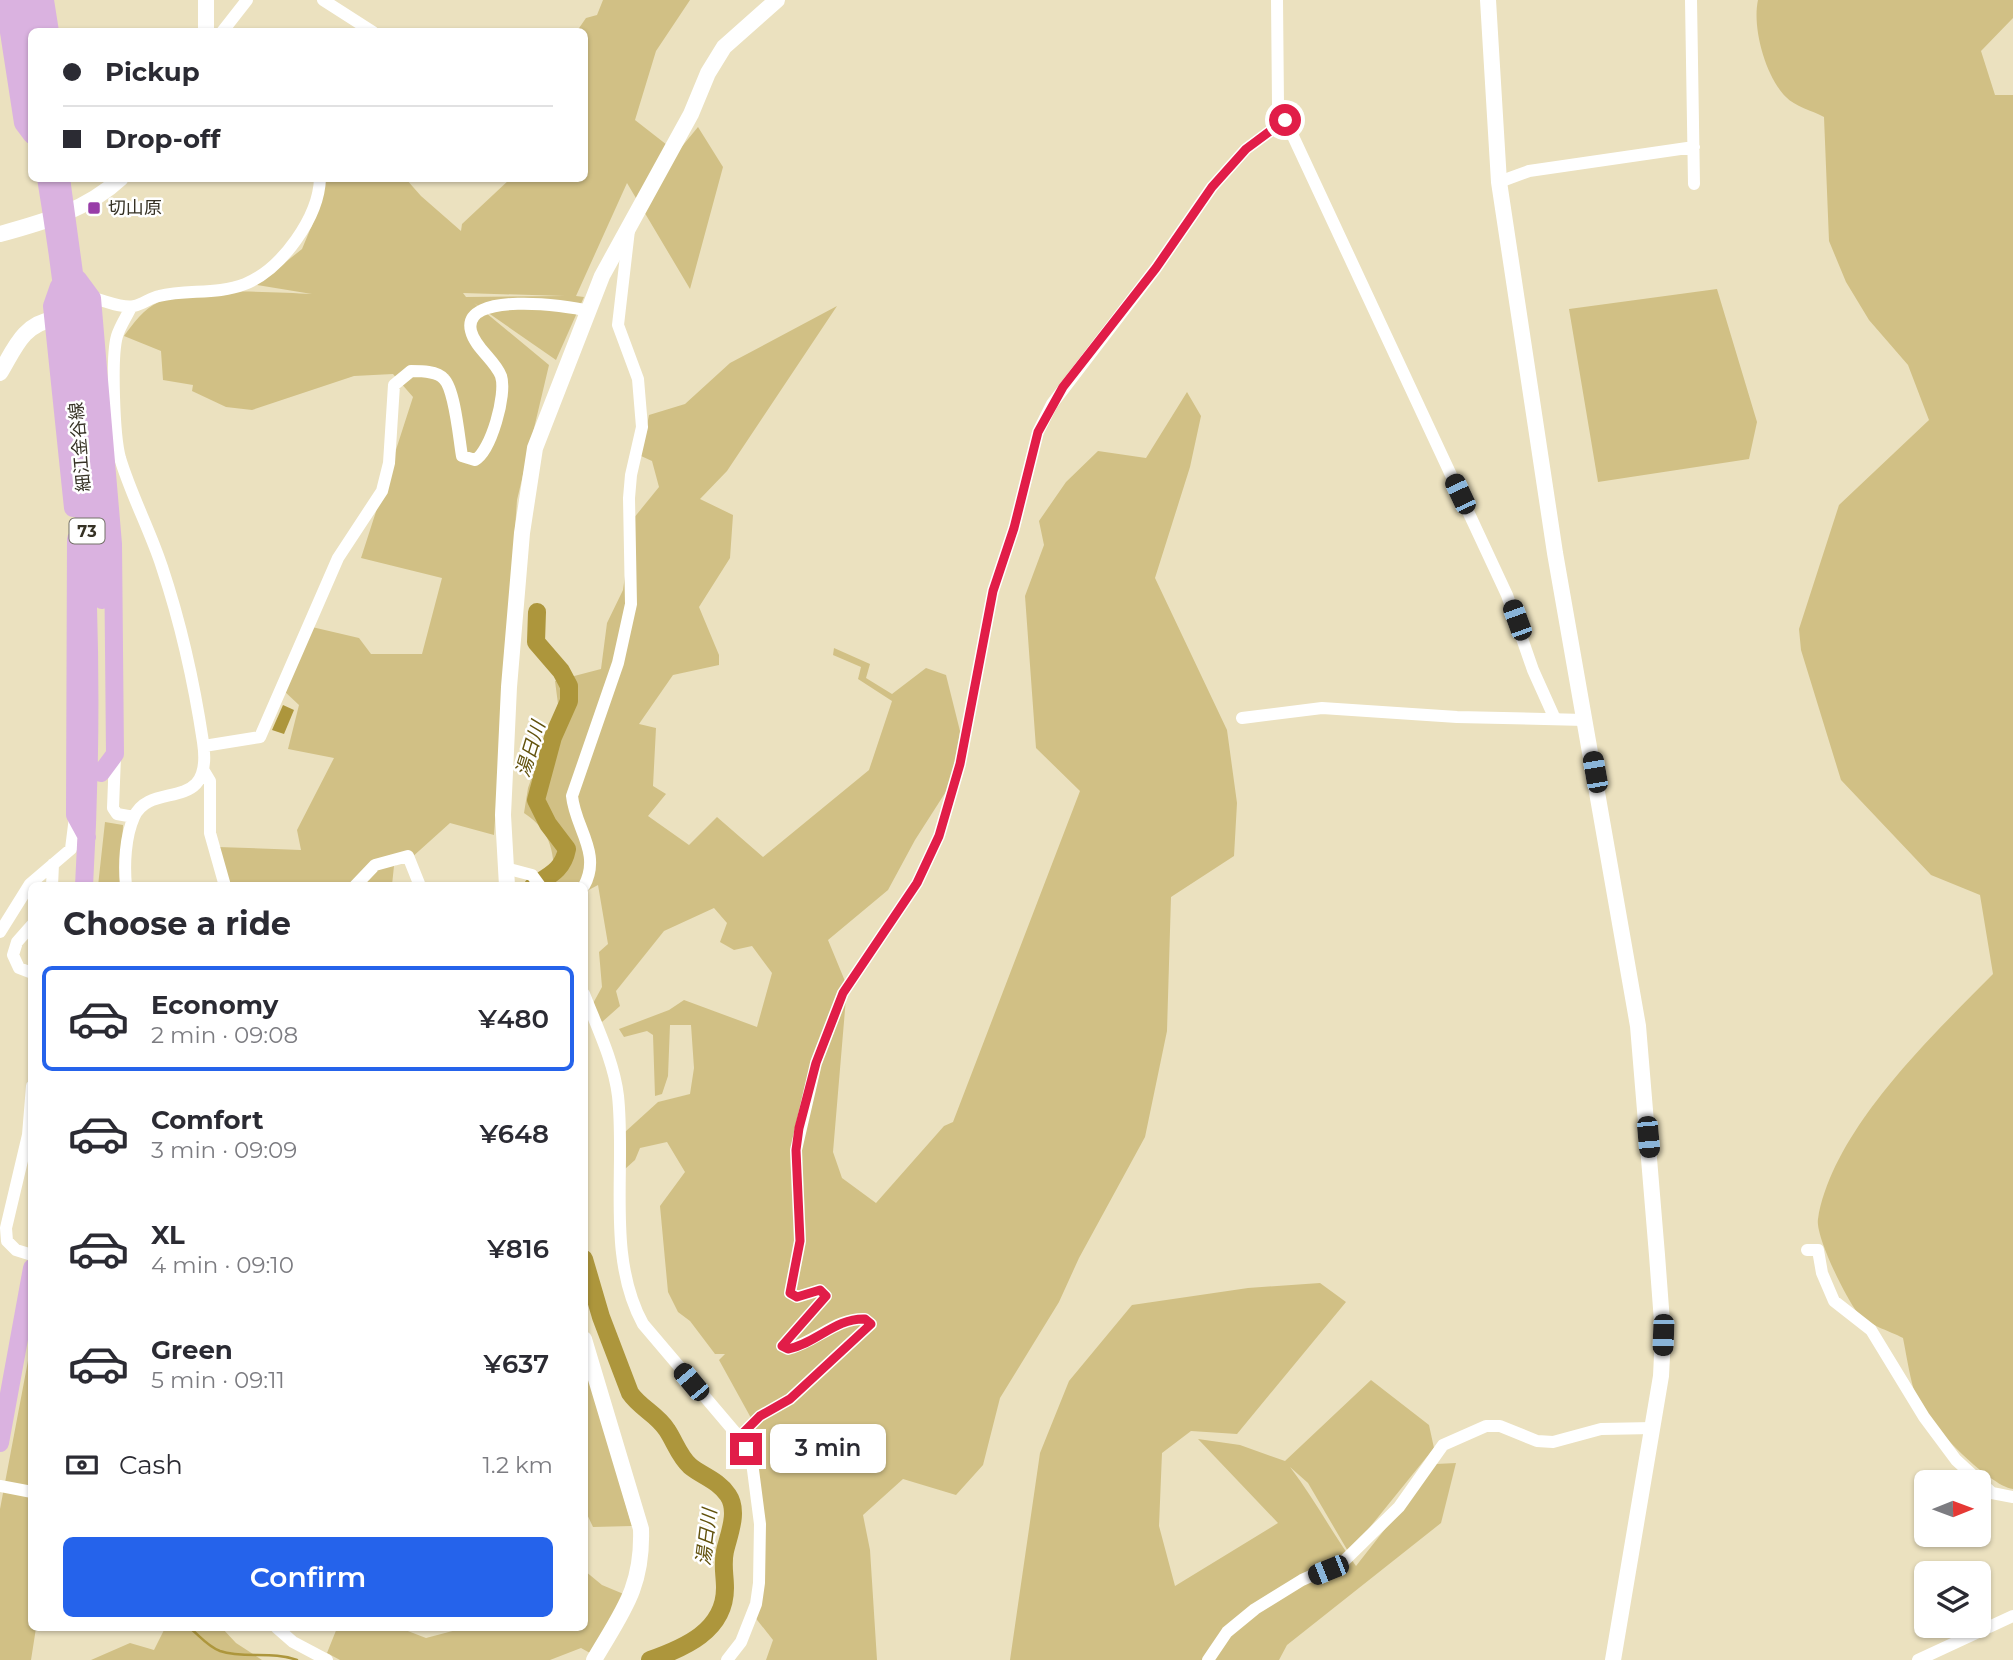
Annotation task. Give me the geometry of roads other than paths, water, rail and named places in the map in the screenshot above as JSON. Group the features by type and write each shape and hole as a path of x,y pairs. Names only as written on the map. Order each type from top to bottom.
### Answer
{"main road":[{"path":"4,0 23,123 28,130"},
{"path":"16,0 28,70"},
{"path":"30,0 35,28"},
{"path":"45,0 49,28"},
{"name":"細江金谷線","path":"47,182 60,216"},
{"name":"細江金谷線","path":"61,182 60,216 68,278 86,525 91,676 84,882"},
{"path":"68,278 92,298 113,544 115,754 102,772"},
{"name":"細江金谷線","path":"68,278 88,380 100,551 102,772 94,882"},
{"name":"73","path":"68,278 52,306 76,533 75,816 87,837"},
{"path":"0,1443 28,1290"}],"street":[{"path":"206,0 206,28"},
{"path":"225,28 247,0"},
{"path":"323,0 367,28"},
{"path":"537,882 532,875 504,880 504,771 516,587 527,489 540,432 612,256 724,47 777,0"},
{"path":"1277,0 1278,104 1507,595 1533,670 1555,719"},
{"path":"1488,0 1499,182 1555,553 1642,1059 1663,1335 1661,1376 1613,1660"},
{"path":"1691,0 1694,184"},
{"path":"739,1437 760,1416 790,1399 871,1324 865,1319 854,1318 798,1347 788,1349 782,1346 826,1296 820,1290 797,1297 790,1293 800,1241 796,1150 799,1128 816,1063 843,993 917,883 939,836 960,764 993,591 1014,528 1038,432 1052,404 1073,374 1156,268 1212,187 1246,149 1285,120"},
{"path":"1499,182 1530,171 1694,147"},
{"path":"0,234 60,216 103,195 117,182"},
{"path":"92,298 131,307 159,296 221,290 255,278 276,261 304,229 320,195 320,182"},
{"path":"586,882 592,867 591,851 573,809 572,796 618,663 631,604 629,498 631,475 642,428 638,379 618,325 629,226"},
{"path":"204,746 260,737 338,558 382,491 389,463 394,385 411,371 433,373 444,379 450,390 462,456 475,460 486,448 502,391 501,376 471,331 471,318 477,311 494,306 550,304 588,311"},
{"path":"126,882 124,864 134,817 148,805 191,788 200,782 204,771 204,746 185,641 162,565 119,456 114,366 117,337 131,307"},
{"path":"0,373 27,330 37,321 54,319"},
{"path":"1242,718 1322,708 1457,717 1585,720"},
{"path":"115,754 113,808 117,814 134,817"},
{"path":"204,771 210,782 210,833 224,882"},
{"path":"32,882 71,849 75,816"},
{"path":"359,882 375,865 408,856 418,882"},
{"path":"52,882 53,864"},
{"path":"0,932 28,887"},
{"path":"28,930 17,942 13,955 19,968 28,971"},
{"path":"588,1004 602,1038 618,1093 623,1247 633,1307 642,1324 739,1437 752,1462 757,1494 759,1583 756,1604 741,1642 727,1660"},
{"path":"28,1127 26,1147 6,1228 7,1241 16,1250 28,1254"},
{"path":"1807,1250 1818,1250 1822,1273 1834,1301 1871,1330 1924,1417 1956,1460 1992,1493 2013,1497"},
{"path":"588,1352 641,1529 642,1560 635,1589 594,1660"},
{"path":"1208,1660 1227,1632 1255,1609 1302,1580 1344,1561 1399,1507 1443,1445 1486,1426 1500,1426 1537,1441 1553,1442 1601,1429 1653,1427"},
{"path":"0,1486 28,1491"},
{"path":"1918,1660 2013,1616"},
{"path":"280,1631 293,1642 327,1660"}],"waterway":[{"name":"湯日川","path":"537,612 536,642 561,671 569,686 569,701 553,737 536,800 548,824 567,849 559,867 539,882"},
{"name":"湯日川","path":"588,1273 601,1317 630,1393 663,1424 686,1462 724,1490 733,1508 724,1556 723,1603 718,1616 700,1636 676,1650 650,1660"},
{"path":"193,1631 207,1644 220,1651 297,1660"}],"place":[{"name":"切山原","path":"94,208"}]}
